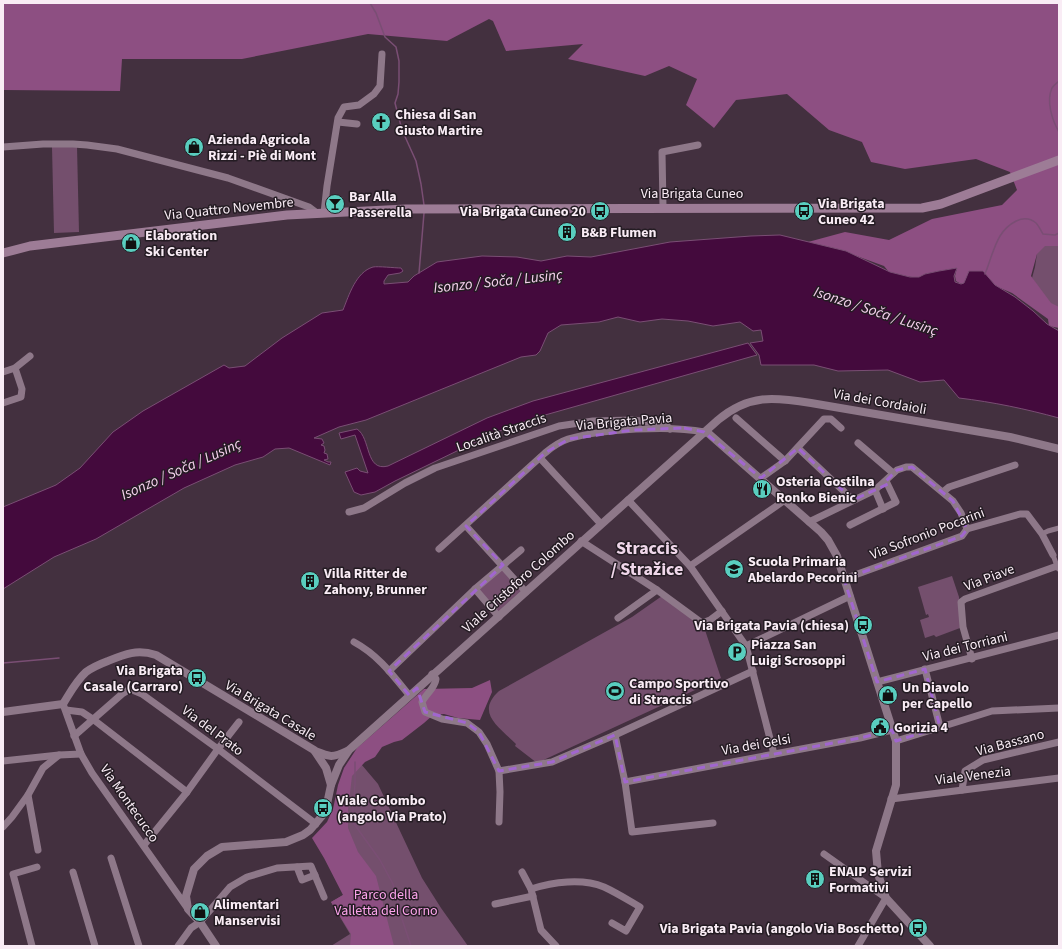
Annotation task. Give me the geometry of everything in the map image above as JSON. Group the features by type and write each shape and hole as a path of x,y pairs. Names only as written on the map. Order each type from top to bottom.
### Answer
{"main road":[{"name":"Via Brigata Cuneo","path":"320,213 424,209 932,207 1059,160"},
{"name":"Via Quattro Novembre","path":"3,253 30,246 254,219 320,213"}],"street":[{"path":"3,147 43,144 73,144 117,149 228,178 309,207 320,213 338,118 344,107 359,105 374,94 380,86 382,54"},
{"path":"338,122 357,124"},
{"path":"663,207 662,152 698,145"},
{"path":"3,372 14,368 30,356"},
{"path":"3,404 21,397 22,389 14,368"},
{"name":"Via dei Cordaioli","path":"704,432 724,414 742,404 765,398 778,398 1010,437 1059,449"},
{"path":"736,418 785,461"},
{"path":"761,478 785,461 824,419 831,419 841,428"},
{"name":"Località Straccis","path":"349,512 364,508 410,480 435,468 559,426 593,421 633,420 658,423 670,429"},
{"name":"Via Brigata Pavia","path":"439,549 551,448 568,439 599,433 633,430 684,428 708,433 761,478 809,522 824,536 832,547 850,596 896,741 896,785 876,851 878,874 886,898 930,946"},
{"name":"Viale Cristoforo Colombo","path":"331,785 339,765 349,750 432,674 499,617 581,541 704,432"},
{"path":"858,443 893,474"},
{"path":"798,448 853,500"},
{"path":"540,458 601,524"},
{"path":"943,492 949,486 1015,465"},
{"path":"809,522 875,490 901,469 912,467 943,492 958,507 967,530"},
{"path":"850,525 896,502 886,481"},
{"path":"875,490 884,509"},
{"path":"628,500 690,566 746,646 774,754"},
{"path":"690,566 785,500"},
{"name":"Via Sofronio Pocarini","path":"844,579 962,536 967,530 1020,514"},
{"name":"Via Piave","path":"972,658 963,627 962,602 965,599 1058,567 1042,534 1027,514 1020,514"},
{"path":"466,526 526,592"},
{"path":"1042,534 1059,528"},
{"path":"581,541 657,590 702,623 710,620 722,611"},
{"path":"389,671 475,589 521,550"},
{"path":"475,589 499,617"},
{"path":"618,618 657,590"},
{"path":"746,646 850,596"},
{"name":"Via dei Torriani","path":"877,682 1059,635"},
{"path":"354,642 376,656 410,695"},
{"name":"Via Brigata Casale","path":"64,707 76,683 94,666 127,653 138,652 156,655 314,750 326,768 331,785"},
{"path":"925,669 940,727"},
{"path":"499,771 552,762 615,735 753,671"},
{"path":"432,674 436,679 435,685 425,695 422,702 425,712 442,719 467,723 479,732 487,744 499,771 499,822"},
{"name":"Via del Prato","path":"94,720 122,694 130,689 142,694 218,749 316,824"},
{"path":"3,712 64,707 82,712 187,792"},
{"name":"Via Montecucco","path":"64,707 81,754 92,773 144,845 188,910"},
{"path":"896,741 992,711 1059,708"},
{"path":"74,736 94,720"},
{"path":"144,845 187,792 239,722"},
{"name":"Via dei Gelsi","path":"625,782 860,738 892,730"},
{"path":"615,735 625,782 632,832 713,823"},
{"name":"Via Bassano","path":"962,790 965,771 982,760 1059,742"},
{"name":"Viale Cristoforo Colombo","path":"314,750 335,757 349,750"},
{"path":"3,761 81,754"},
{"path":"3,827 28,795 43,768 59,755"},
{"name":"Viale Venezia","path":"891,799 1059,778"},
{"path":"216,946 200,922 188,910 186,896 194,869 207,856 222,847 286,842 304,834 316,824 322,816 327,804 331,785"},
{"path":"28,795 38,850"},
{"path":"824,854 886,898 858,946"},
{"path":"111,858 139,946"},
{"path":"178,946 191,928 200,922 230,887 247,877 277,868 311,866 324,897"},
{"path":"297,867 302,880 314,875"},
{"path":"32,946 13,874 37,868"},
{"path":"72,872 94,946"},
{"path":"522,872 531,888 542,930 556,946"},
{"path":"531,888 546,884 584,882 603,887 640,907 626,930 612,923"},
{"path":"495,904 533,896"}],"highlighted area":[{"path":"684,428 704,432 761,478 798,448 853,500 888,484 886,481 897,470 912,467 953,501 967,529 962,536 844,579 877,682 925,669 940,727 896,741 892,730 860,738 625,782 615,735 552,762 499,771 479,732 467,723 425,712 417,688 409,695 389,671 503,565 466,526 545,453 569,439 633,430"}],"green space":[{"path":"52,147 77,147 79,232 54,233"},
{"path":"1059,236 1059,316 1032,278 1038,247"},
{"path":"503,565 526,592 499,617 475,589"},
{"path":"952,576 959,597 960,628 936,637 934,635 925,638 920,620 929,617 928,614 926,615 918,587"},
{"path":"662,596 704,627 721,678 537,763 515,746 516,744 497,726 489,713 489,706 492,699 499,691 632,617"},
{"name":"Parco della Valletta del Corno","path":"356,758 378,784 422,878 468,946 331,946 350,934 331,902 343,895 335,810"}],"shaded area":[{"path":"3,3 1059,3 1059,246 1045,246 1037,254 1031,276 1051,303 1059,307 1059,328 1049,326 1048,319 1012,293 993,285 983,271 970,271 964,283 961,284 956,281 955,276 957,268 925,274 918,278 889,272 884,266 843,251 808,242 845,232 889,240 932,219 1002,205 1017,190 1010,172 976,159 905,169 871,162 862,142 829,130 787,94 736,100 714,128 686,105 697,79 669,66 645,76 568,59 583,44 506,51 493,21 489,19 447,41 368,34 242,59 122,59 120,91 3,90"},
{"path":"490,680 492,692 480,720 458,718 444,714 433,715 402,740 382,747 375,757 365,762 352,776 348,810 348,828 358,852 376,876 394,946 350,946 351,934 331,902 343,895 312,838 327,822 333,809 338,785 344,768 357,748 424,689 472,688"}],"water":[{"name":"Isonzo / Soča / Lusinç","path":"780,235 846,251 890,272 910,277 919,277 925,274 957,268 954,276 955,282 961,284 964,283 969,271 983,271 995,285 1015,297 1047,324 1059,331 1059,418 1009,406 959,398 944,380 920,382 888,370 838,371 814,365 761,365 759,355 750,343 763,341 761,330 753,331 740,322 713,326 688,321 662,319 640,322 618,317 599,322 561,325 548,333 540,351 536,355 521,357 366,420 339,427 314,438 322,439 324,443 321,445 324,446 324,453 327,454 328,459 324,460 331,462 330,465 289,448 275,449 263,457 235,465 184,488 96,539 54,557 3,589 3,507 56,485 80,468 113,432 143,411 224,365 229,368 245,366 282,338 322,313 343,310 358,279 367,270 373,267 401,268 403,271 388,275 384,281 384,284 408,282 414,276 437,262 482,256 517,257 541,261 567,256 591,257 670,242"},
{"path":"748,343 757,355 538,417 494,433 375,492 361,495 354,492 345,472 357,468 360,471 368,473 355,435 341,439 339,433 357,429 365,439 369,453 375,464 381,467 388,466 487,418 533,401"}],"waterway":[{"path":"370,3 376,13 385,37 396,47 399,61 399,82 398,94 395,103 402,130 416,161 424,205"},
{"path":"1059,81 1052,88 1050,93 1052,116 1059,132"},
{"path":"419,273 424,213"},
{"path":"985,274 993,250 1000,236 1011,224 1016,221 1021,219 1031,220 1037,224 1043,234 1055,235 1059,233"},
{"path":"3,663 59,658"},
{"path":"355,762 352,821 380,860 393,884 401,916 411,946"}],"place":[{"name":"Chiesa di San Giusto Martire","path":"381,122"},
{"name":"Azienda Agricola Rizzi - Piè di Mont","path":"194,147"},
{"name":"Bar Alla Passerella","path":"335,204"},
{"name":"Via Brigata Cuneo 20","path":"600,211"},
{"name":"Via Brigata Cuneo 42","path":"804,211"},
{"name":"B&B Flumen","path":"567,232"},
{"name":"Elaboration Ski Center","path":"131,243"},
{"name":"Osteria Gostilna Ronko Bienic","path":"762,489"},
{"name":"Scuola Primaria Abelardo Pecorini","path":"734,569"},
{"name":"Villa Ritter de Zahony, Brunner","path":"310,581"},
{"name":"Via Brigata Pavia (chiesa)","path":"863,625"},
{"name":"Piazza San Luigi Scrosoppi","path":"737,652"},
{"name":"Via Brigata Casale (Carraro)","path":"197,678"},
{"name":"Campo Sportivo di Straccis","path":"615,691"},
{"name":"Un Diavolo per Capello","path":"888,695"},
{"name":"Gorizia 4","path":"880,727"},
{"name":"Viale Colombo (angolo Via Prato)","path":"323,808"},
{"name":"ENAIP Servizi Formativi","path":"815,879"},
{"name":"Alimentari Manservisi","path":"200,912"},
{"name":"Via Brigata Pavia (angolo Via Boschetto)","path":"918,928"}],"district":[{"name":"Straccis / Stražice","path":"647,558"}]}
